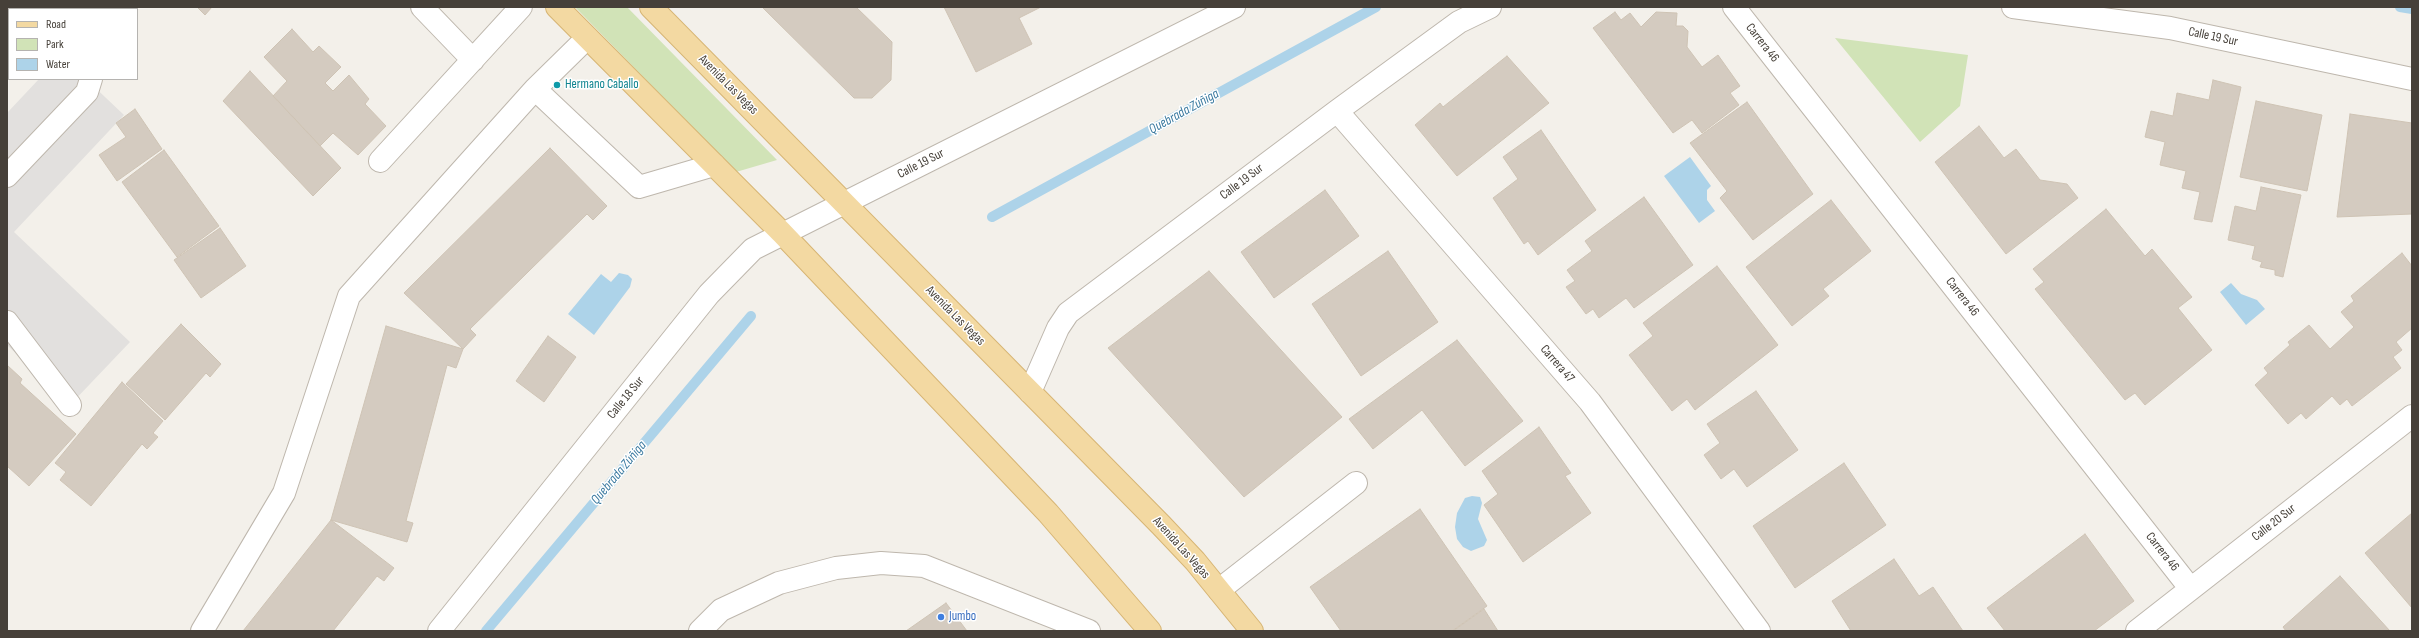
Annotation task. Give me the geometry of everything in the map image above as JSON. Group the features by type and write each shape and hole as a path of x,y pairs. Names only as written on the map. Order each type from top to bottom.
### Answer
{"main road":[{"path":"557,7 782,234 1048,512 1150,631"},
{"name":"Avenida Las Vegas","path":"651,7 1161,525 1219,590 1252,631"}],"street":[{"path":"422,7 473,60"},
{"path":"380,161 521,7"},
{"name":"Calle 19 Sur","path":"844,203 1234,7"},
{"name":"Calle 19 Sur","path":"1030,392 1058,328 1068,313 1337,111 1460,22 1490,7"},
{"name":"Carrera 46","path":"1734,7 2190,588"},
{"name":"Calle 19 Sur","path":"2013,7 2170,28 2412,79"},
{"path":"202,631 284,493 348,296 535,89 587,38"},
{"path":"7,176 87,92 91,80"},
{"path":"535,89 639,186 714,165"},
{"name":"Carrera 47","path":"1337,111 1590,402 1759,631"},
{"name":"Calle 18 Sur","path":"439,631 709,294 753,249 844,203"},
{"path":"7,322 70,405"},
{"name":"Calle 20 Sur","path":"2137,631 2190,588 2412,416"},
{"path":"1219,590 1356,483"},
{"path":"700,631 721,610 779,583 836,568 881,563 924,566 1089,631"}],"green space":[{"path":"575,7 627,7 777,160 736,172"},
{"path":"1835,38 1968,55 1960,106 1920,142"}],"shaded area":[{"path":"38,80 87,80 124,115 14,232 130,342 70,405 7,345 7,113"}],"water":[{"path":"1690,157 1711,186 1707,190 1707,200 1715,211 1699,223 1664,176"},
{"path":"619,273 628,275 632,279 630,287 594,335 568,314 601,274 611,282"},
{"path":"2231,283 2241,294 2257,300 2265,309 2246,325 2220,292"},
{"path":"1472,496 1480,497 1482,503 1478,519 1487,540 1484,546 1471,551 1463,547 1457,539 1455,527 1457,513 1465,498"}],"building":[{"path":"197,7 212,7 205,15"},
{"path":"762,7 856,7 892,42 891,80 872,98 854,98"},
{"path":"944,7 1041,7 1019,18 1032,44 976,72"},
{"path":"1615,12 1621,20 1630,13 1641,27 1656,12 1677,13 1676,26 1683,26 1688,31 1687,47 1702,67 1718,55 1740,86 1730,93 1739,105 1702,133 1692,120 1673,133 1593,28"},
{"path":"292,29 313,52 319,46 341,67 325,83 333,91 349,75 369,99 365,104 386,126 358,155 333,133 320,146 273,96 287,81 264,57"},
{"path":"7,33 8,78 7,79"},
{"path":"1507,56 1549,103 1457,176 1415,125 1440,103 1443,107"},
{"path":"250,71 341,168 313,196 223,101"},
{"path":"2213,80 2241,87 2212,222 2194,219 2200,192 2182,188 2186,171 2160,165 2165,142 2145,137 2151,111 2173,116 2177,93 2209,100"},
{"path":"2256,101 2322,115 2307,191 2240,177"},
{"path":"1747,102 1813,194 1753,240 1720,198 1727,191 1690,143"},
{"path":"135,109 162,149 117,181 99,155 126,137 116,123"},
{"path":"2350,114 2412,123 2412,214 2337,217"},
{"path":"1979,126 2004,158 2016,149 2040,180 2067,184 2078,198 2006,254 1935,162"},
{"path":"1541,130 1596,210 1538,255 1528,241 1524,244 1493,198 1518,179 1503,157"},
{"path":"550,148 607,206 593,220 587,214 470,329 476,335 463,349 404,293"},
{"path":"164,150 219,226 177,257 122,182"},
{"path":"2261,187 2301,195 2283,277 2275,275 2275,270 2260,267 2262,262 2252,259 2255,246 2228,240 2235,206 2256,211"},
{"path":"1325,190 1359,236 1274,298 1241,252"},
{"path":"1644,197 1693,265 1634,308 1626,298 1599,318 1593,309 1586,314 1566,287 1575,281 1567,270 1592,251 1585,241"},
{"path":"1831,200 1871,251 1823,289 1829,296 1792,326 1746,267"},
{"path":"2106,209 2145,256 2152,249 2192,297 2178,308 2212,350 2145,405 2135,393 2125,400 2035,289 2044,282 2033,269"},
{"path":"220,228 246,266 201,298 174,260"},
{"path":"1388,251 1438,322 1361,376 1312,304"},
{"path":"2402,253 2412,266 2412,328 2396,342 2402,350 2393,357 2401,368 2352,406 2347,399 2340,405 2332,396 2306,419 2301,413 2288,424 2255,385 2268,373 2264,368 2290,345 2288,342 2309,325 2330,349 2354,327 2341,312 2354,301 2351,296"},
{"path":"1717,266 1778,345 1695,410 1687,399 1672,411 1629,355 1653,336 1643,323"},
{"path":"1209,271 1342,417 1244,497 1108,348"},
{"path":"181,324 221,364 210,377 206,373 165,420 126,384"},
{"path":"386,326 463,349 456,368 447,365 406,521 413,523 407,542 331,520"},
{"path":"548,336 576,357 544,402 516,381"},
{"path":"1457,340 1523,421 1465,466 1422,410 1373,449 1349,419"},
{"path":"7,365 22,379 20,383 76,434 29,486 7,466"},
{"path":"122,382 163,421 153,433 158,437 147,449 142,444 91,506 60,480 66,472 55,463"},
{"path":"1756,391 1798,450 1747,487 1734,469 1721,479 1704,455 1720,443 1707,424"},
{"path":"1539,427 1571,473 1565,476 1591,513 1523,562 1484,505 1498,494 1482,471"},
{"path":"1844,463 1886,525 1795,588 1753,526"},
{"path":"1420,509 1487,606 1452,631 1341,631 1310,587"},
{"path":"2412,513 2412,608 2365,553"},
{"path":"331,520 394,568 384,581 377,576 333,631 243,631"},
{"path":"2085,534 2134,601 2094,631 2005,631 1987,608"},
{"path":"1894,559 1919,596 1933,587 1963,631 1851,631 1832,601"},
{"path":"2340,576 2390,631 2286,631 2283,627"},
{"name":"Jumbo","path":"946,603 967,631 906,631"},
{"path":"1484,609 1498,631 1453,631"}],"waterway":[{"name":"Quebrada Zúñiga","path":"992,217 1376,7"},
{"name":"Quebrada Zúñiga","path":"2400,7 2412,9"},
{"name":"Quebrada Zúñiga","path":"486,631 751,316"}],"place":[{"name":"Hermano Caballo","path":"557,85"},
{"name":"Jumbo","path":"941,617"}]}
